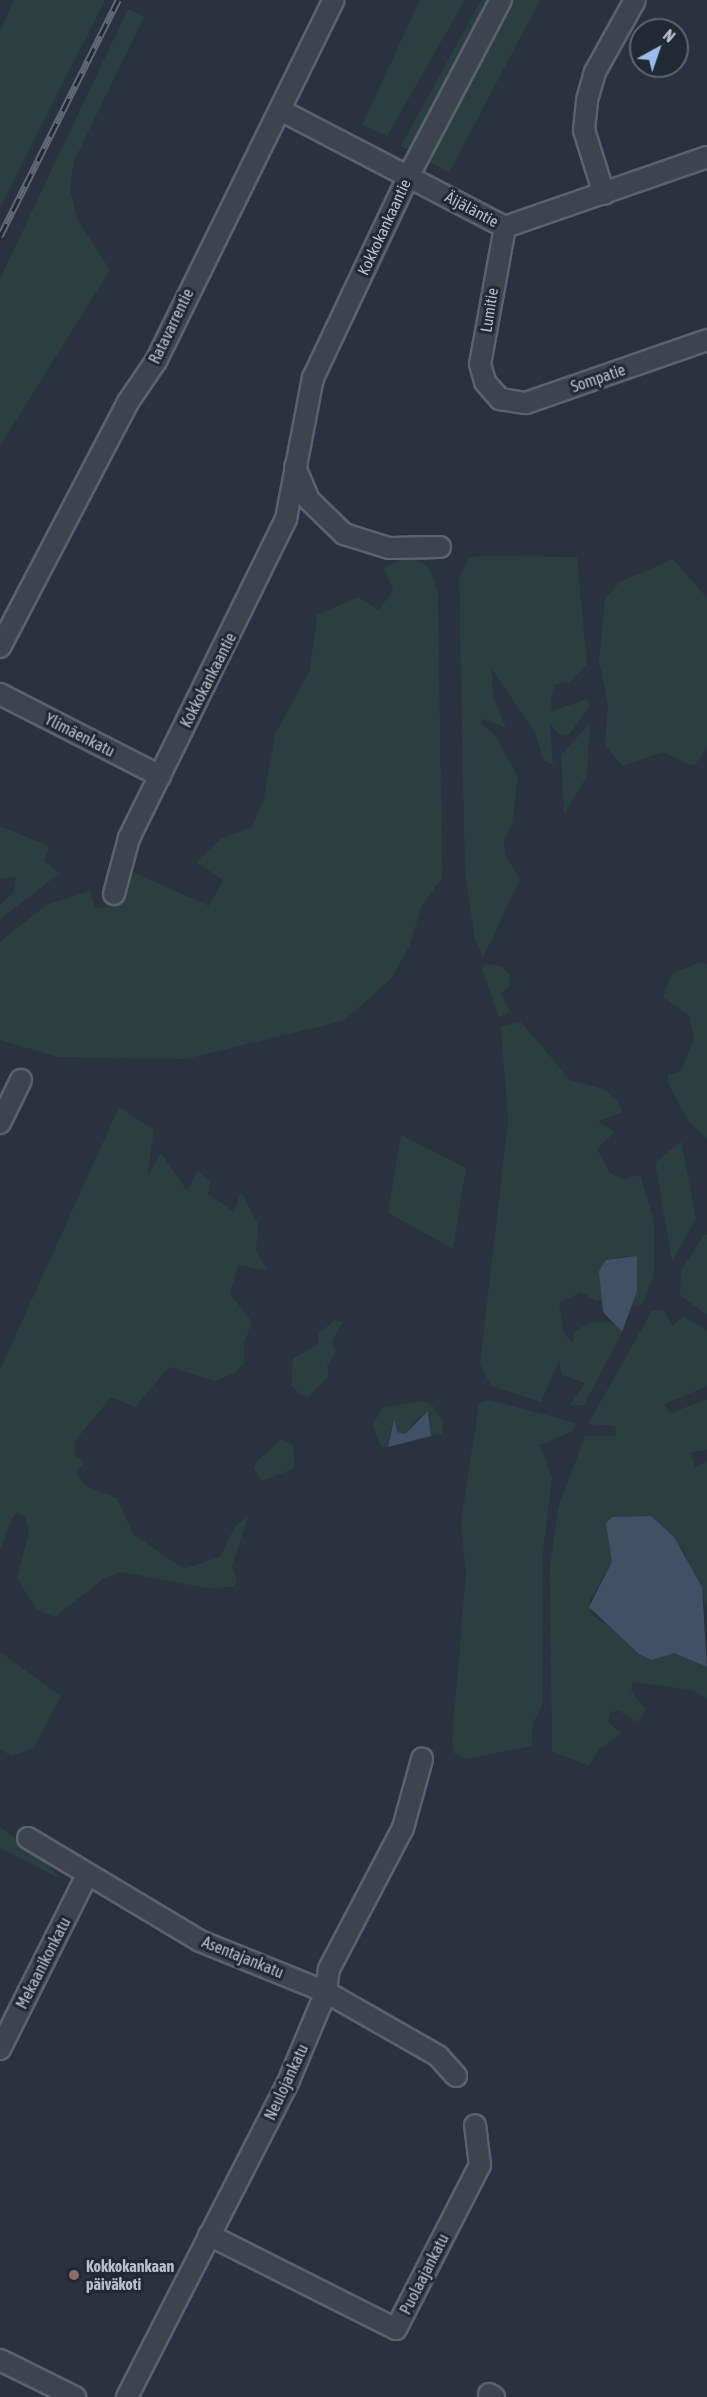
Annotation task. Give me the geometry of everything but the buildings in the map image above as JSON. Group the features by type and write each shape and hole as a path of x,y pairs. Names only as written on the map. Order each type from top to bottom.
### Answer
{"street":[{"name":"Ratavarrentie","path":"0,647 128,402 156,361 282,111 334,0"},
{"name":"Kokkokankaantie","path":"114,894 129,838 276,544 313,378 409,175 501,0"},
{"path":"604,194 584,130 587,100 594,72 635,0"},
{"name":"Äijäläntie","path":"282,111 409,175 505,227 707,157"},
{"name":"Lumitie","path":"490,392 480,364 505,227"},
{"name":"Sompatie","path":"490,392 526,403 707,340"},
{"path":"295,465 309,500 344,534 389,548 440,547"},
{"name":"Ylimäenkatu","path":"0,694 160,776"},
{"path":"0,1123 21,1080"},
{"name":"Neulojankatu","path":"127,2397 289,2080 326,1992 329,1969 403,1828 422,1759"},
{"name":"Asentajankatu","path":"28,1838 86,1877 200,1941 326,1992 438,2056 456,2076"},
{"name":"Mekaanikonkatu","path":"0,2049 86,1877"},
{"name":"Puolaajankatu","path":"209,2235 396,2329 480,2165 475,2125"},
{"path":"0,2360 75,2397"}],"shaded area":[{"path":"14,0 105,0 0,208 0,31"},
{"path":"420,0 465,0 387,136 362,125"},
{"path":"481,0 494,0 415,154 401,146"},
{"path":"512,0 540,0 449,173 429,161"},
{"path":"128,9 144,17 74,161 70,189 77,219 110,270 0,446 0,279"},
{"path":"409,554 429,568 438,592 442,878 422,905 409,947 391,979 343,1021 185,1059 58,1057 0,1040 0,942 46,905 90,891 95,908 116,906 135,873 209,906 223,880 196,862 221,839 252,827 264,798 275,734 310,670 317,615 358,597 379,610 393,590 384,569"},
{"path":"480,556 577,557 587,664 569,682 554,685 551,702 552,711 587,699 590,706 568,736 559,735 550,723 553,765 543,760 536,734 492,669 493,696 506,728 484,719 480,723 495,735 518,777 512,825 504,839 505,855 520,879 483,958 475,940 465,873 459,579 469,558"},
{"path":"673,559 707,598 707,747 694,766 662,752 623,766 605,746 608,705 599,661 605,599 620,582"},
{"path":"590,723 587,776 564,814 561,755"},
{"path":"0,826 49,846 44,861 60,873 0,919 0,905 14,892 16,877 0,879"},
{"path":"701,962 707,965 707,1139 688,1121 668,1083 668,1075 681,1071 694,1038 689,1016 663,997 672,973"},
{"path":"486,964 501,966 510,975 509,987 501,994 510,1012 499,1017 482,969"},
{"path":"521,1022 570,1080 604,1089 617,1101 623,1112 598,1121 615,1132 597,1149 610,1173 624,1179 640,1175 654,1221 654,1276 642,1304 633,1305 637,1264 629,1256 606,1260 605,1300 596,1301 581,1292 559,1303 564,1334 573,1343 574,1332 590,1322 611,1322 622,1332 584,1405 570,1405 585,1383 562,1375 559,1361 541,1402 491,1386 480,1364 508,1121 501,1026"},
{"path":"119,1107 154,1130 147,1177 161,1153 187,1191 198,1171 210,1182 208,1194 234,1212 241,1192 258,1224 256,1251 268,1271 238,1265 230,1294 252,1322 244,1343 244,1363 235,1373 215,1381 169,1367 135,1407 111,1397 75,1441 75,1455 84,1463 76,1472 86,1486 117,1498 133,1534 184,1569 220,1557 235,1526 248,1517 232,1566 237,1582 232,1587 207,1588 121,1572 104,1578 55,1617 37,1610 17,1578 29,1532 25,1516 17,1513 12,1518 0,1550 0,1370"},
{"path":"401,1135 466,1168 453,1249 388,1213"},
{"path":"681,1141 696,1219 672,1261 655,1163"},
{"path":"705,1234 707,1235 707,1315 680,1295 681,1270"},
{"path":"664,1310 672,1326 684,1316 707,1331 707,1386 664,1404 671,1413 707,1399 707,1450 691,1452 695,1468 707,1460 707,1607 684,1552 651,1516 621,1516 612,1562 590,1600 592,1615 629,1640 639,1654 674,1653 707,1667 707,1700 693,1690 633,1682 631,1691 646,1709 638,1722 619,1711 610,1712 608,1722 622,1734 599,1749 589,1766 552,1751 550,1567 558,1508 585,1436 616,1436 615,1426 588,1424 652,1311"},
{"path":"335,1320 343,1322 332,1341 336,1352 327,1366 329,1376 308,1397 300,1394 291,1385 293,1359 318,1344 319,1333"},
{"path":"490,1400 576,1423 573,1431 540,1445 552,1478 543,1552 543,1703 533,1723 532,1746 466,1759 454,1753 452,1741 466,1573 461,1523 479,1403"},
{"path":"422,1401 432,1405 443,1421 442,1434 431,1436 430,1414 419,1416 405,1434 396,1432 393,1419 388,1447 381,1447 373,1425 382,1408"},
{"path":"282,1439 293,1445 295,1468 262,1481 254,1469 257,1461"},
{"path":"0,1652 61,1696 34,1748 11,1756 0,1749"},
{"path":"0,1827 43,1857 59,1878 0,1848"}],"water":[{"path":"637,1256 637,1291 622,1332 603,1312 599,1271 606,1260"},
{"path":"428,1411 431,1436 388,1447 394,1419 397,1432 405,1434"},
{"path":"651,1516 674,1537 702,1587 707,1667 674,1653 652,1660 639,1654 589,1607 612,1562 606,1523 612,1517"}],"railway":[{"path":"0,236 118,0"}],"place":[{"name":"Kokkokankaan päiväkoti","path":"74,2275"}]}
